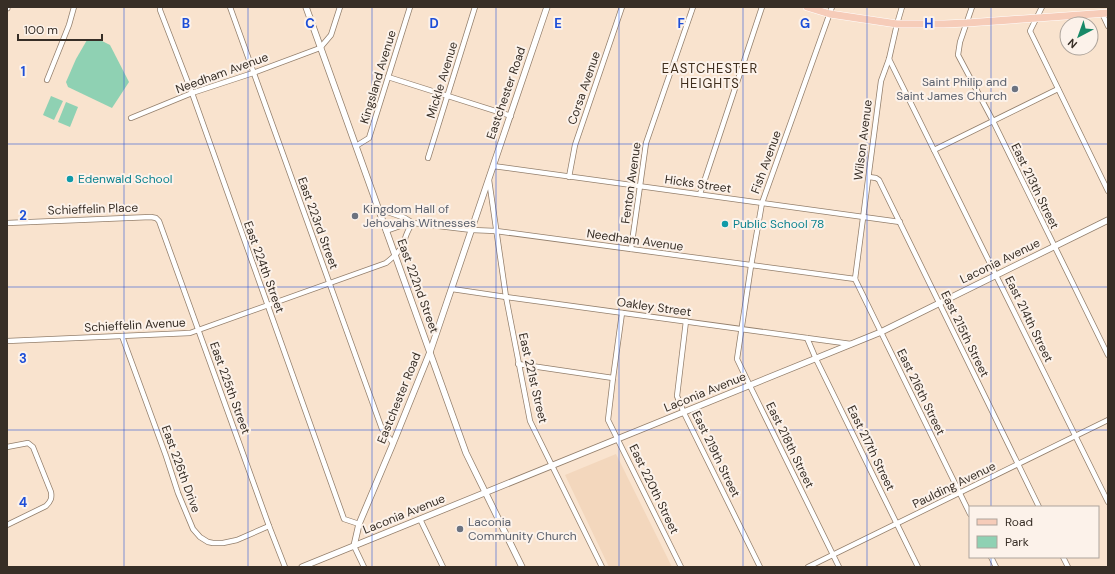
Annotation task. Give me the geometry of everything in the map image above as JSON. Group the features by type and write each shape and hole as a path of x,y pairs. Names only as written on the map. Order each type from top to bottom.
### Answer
{"main road":[{"path":"807,7 831,10 897,24 967,23 1105,13"}],"street":[{"path":"47,80 69,25 74,7"},
{"name":"East 224th Street","path":"160,7 344,519 358,524"},
{"name":"East 223rd Street","path":"230,7 382,429 393,443"},
{"name":"East 222nd Street","path":"306,7 466,453 522,567"},
{"path":"320,48 331,35 340,7"},
{"name":"Kingsland Avenue","path":"356,146 369,138 410,7"},
{"name":"Mickle Avenue","path":"428,158 475,7"},
{"name":"Eastchester Road","path":"354,546 358,524 430,352 547,7"},
{"name":"Corsa Avenue","path":"569,177 576,145 622,7"},
{"name":"Fenton Avenue","path":"631,249 646,143 693,7"},
{"path":"700,194 762,7"},
{"name":"Wilson Avenue","path":"854,279 881,81 889,59 902,7"},
{"name":"East 213th Street","path":"972,7 960,42 958,55 993,121 1108,356"},
{"path":"1042,7 1030,31 1108,191"},
{"name":"Fish Avenue","path":"741,329 762,203 831,10"},
{"path":"1105,13 1108,26"},
{"name":"Needham Avenue","path":"132,118 192,93 320,48"},
{"name":"East 214th Street","path":"889,59 1108,502"},
{"path":"388,77 511,116"},
{"path":"934,150 1058,89"},
{"name":"Hicks Street","path":"493,166 900,222"},
{"name":"East 215th Street","path":"869,177 879,180 1038,506"},
{"name":"East 221st Street","path":"489,180 506,297 530,421 602,567"},
{"name":"Needham Avenue","path":"379,210 405,218 412,223"},
{"name":"Schieffelin Place","path":"7,223 155,218"},
{"name":"East 225th Street","path":"155,218 160,223 285,567"},
{"name":"Laconia Avenue","path":"302,567 881,332 1108,220"},
{"path":"395,256 402,246 406,232 412,223"},
{"name":"Needham Avenue","path":"386,231 412,223 472,230 496,231 854,279"},
{"name":"Schieffelin Avenue","path":"7,341 190,333 386,263 395,256"},
{"name":"East 216th Street","path":"854,279 969,512"},
{"name":"Oakley Street","path":"452,289 853,344"},
{"path":"518,364 613,378 622,313"},
{"name":"East 219th Street","path":"686,321 677,396 760,567"},
{"name":"East 218th Street","path":"741,329 738,359 839,567"},
{"name":"East 226th Drive","path":"122,336 178,493 193,529 204,540 213,543 222,543 237,540 269,526"},
{"name":"East 217th Street","path":"807,338 918,567"},
{"name":"East 220th Street","path":"613,378 608,420 681,567"},
{"name":"Paulding Avenue","path":"808,567 1108,420"},
{"path":"7,447 28,443 33,447 52,496 51,500 46,506 7,525"},
{"path":"420,519 444,567"},
{"path":"354,546 364,567"},
{"path":"992,558 996,567"},
{"path":"1064,558 1068,567"}],"shaded area":[{"path":"616,454 672,567 609,567 565,475"}],"green space":[{"path":"98,39 110,45 129,82 112,108 68,87 66,82 76,59 87,40"},
{"path":"51,96 63,101 54,120 43,115"},
{"path":"66,102 78,107 70,127 58,122"}],"place":[{"name":"Saint Philip and Saint James Church","path":"1015,89"},
{"name":"Edenwald School","path":"70,179"},
{"name":"Kingdom Hall of Jehovahs Witnesses","path":"355,216"},
{"name":"Public School 78","path":"725,224"},
{"name":"Laconia Community Church","path":"460,529"}],"district":[{"name":"EASTCHESTER HEIGHTS","path":"710,76"}]}
